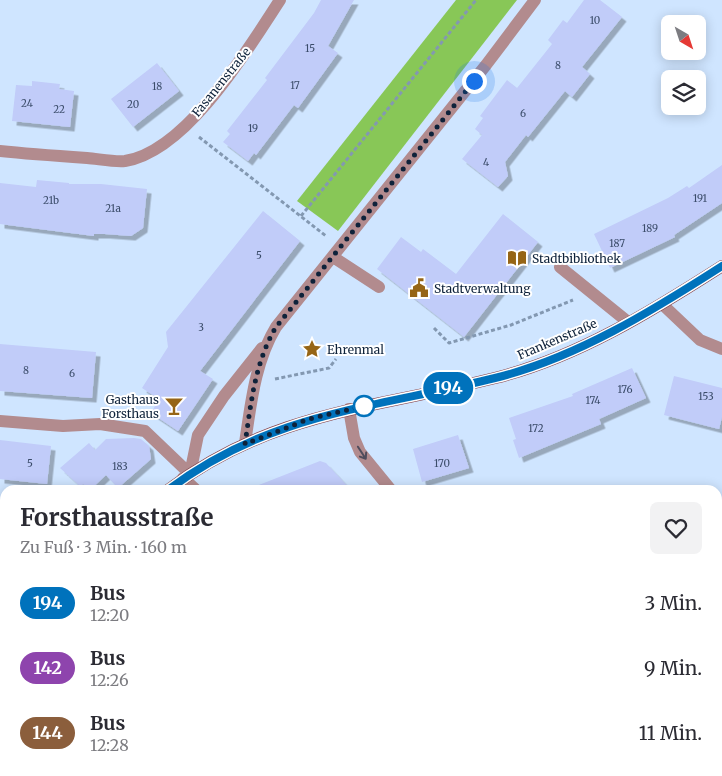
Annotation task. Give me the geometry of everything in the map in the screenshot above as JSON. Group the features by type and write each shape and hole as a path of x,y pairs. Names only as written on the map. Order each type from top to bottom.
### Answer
{"main road":[{"name":"Frankenstraße","path":"174,485 186,476 245,444 301,422 349,409 496,378 543,363 662,304 722,266"}],"street":[{"name":"Fasanenstraße","path":"0,151 125,161 150,152 184,126 210,99 243,56 280,0"},
{"path":"186,476 198,435 224,396 266,343 276,327 337,253 535,0"},
{"path":"337,253 379,287"},
{"path":"560,267 628,322"},
{"path":"662,304 700,340 722,349"},
{"path":"245,444 254,383 266,343"},
{"path":"349,409 354,438 360,452 387,485"},
{"path":"0,421 63,426 100,424 145,431 192,485"}],"path":[{"path":"301,216 402,94 476,0"},
{"path":"184,126 301,216 337,253"},
{"path":"434,328 449,343 511,325 559,308 591,291"},
{"path":"254,383 329,368 336,359"}],"green space":[{"path":"456,0 517,0 338,231 297,201"}],"building":[{"path":"321,0 354,0 328,46 338,53 298,108 294,105 256,155 254,153 248,161 223,142 230,134 227,131 267,80 265,78 314,13"},
{"path":"584,0 600,0 622,17 582,67 590,74 572,97 565,91 505,162 508,176 498,187 462,159 482,135 475,129 483,118 480,116 507,80 517,88 552,44 548,40 563,20 567,23"},
{"path":"157,63 179,91 133,127 111,99"},
{"path":"32,81 60,84 59,89 74,91 70,127 12,121 16,85 32,86"},
{"path":"722,165 722,203 674,235 675,237 610,268 594,234 668,198 687,186 689,188"},
{"path":"37,180 147,189 143,228 131,236 94,234 94,236 0,224 0,183 36,187"},
{"path":"263,211 300,241 200,371 213,379 178,431 151,413 159,399 142,388 168,347 166,332"},
{"path":"503,214 538,242 464,337 377,269 401,237 421,252 423,249 456,274"},
{"path":"0,344 96,352 92,398 0,391"},
{"path":"632,368 646,398 599,419 601,424 519,458 513,440 516,439 509,418 573,396 572,394"},
{"path":"674,376 722,388 722,417 719,429 664,415"},
{"path":"458,435 469,468 422,482 413,449"},
{"path":"106,439 141,439 149,446 151,459 121,485 115,485 106,475 95,485 79,485 60,468 89,443 95,450"},
{"path":"0,440 51,446 47,484 0,479"},
{"path":"320,461 326,463 346,485 259,485"}],"bus line":[{"name":"194","path":"175,485 190,474 245,444 286,426 349,409 496,378 543,363 662,304 722,266"}],"place":[{"name":"Stadtbibliothek","path":"517,258"},
{"name":"Stadtverwaltung","path":"419,288"},
{"name":"Ehrenmal","path":"312,349"},
{"name":"Gasthaus Forsthaus","path":"174,406"}],"route":[{"path":"364,406 286,426 245,444 254,383 266,343 276,327 474,81"}]}
